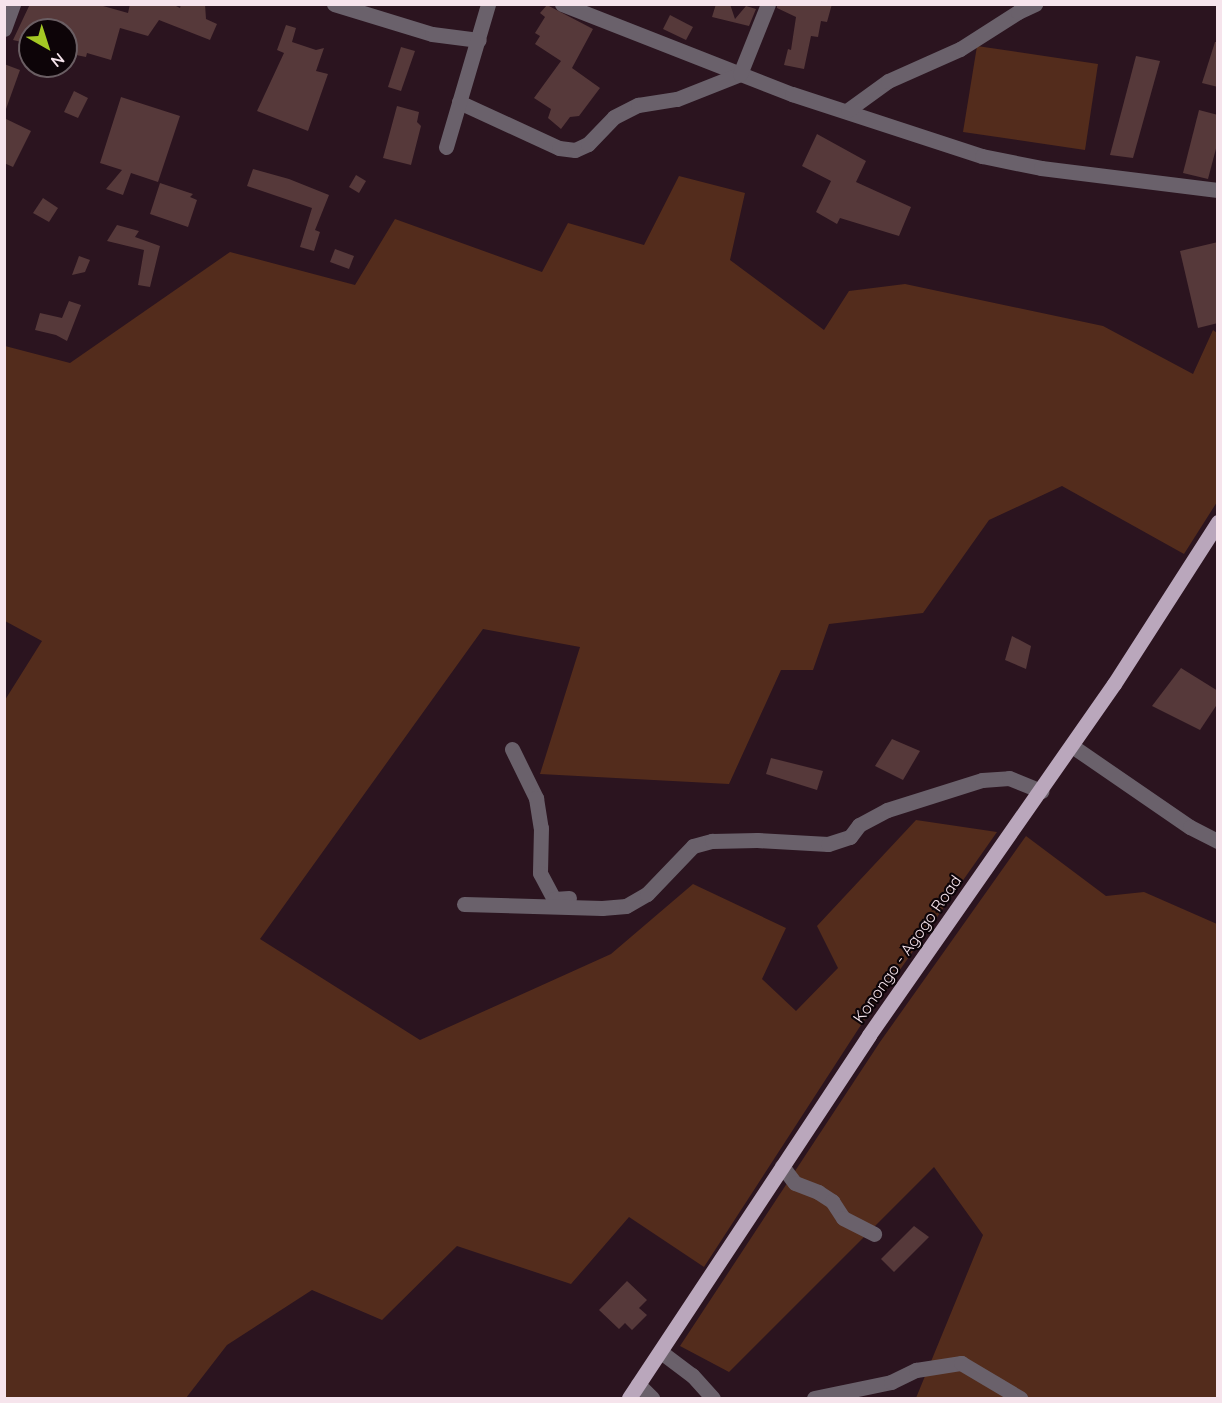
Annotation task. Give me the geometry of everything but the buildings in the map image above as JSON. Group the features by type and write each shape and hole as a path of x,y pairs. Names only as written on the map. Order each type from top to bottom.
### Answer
{"main road":[{"name":"Konongo - Agogo Road","path":"629,1398 869,1035 1072,746 1218,522"}],"street":[{"path":"4,29 13,4"},
{"path":"334,4 432,34 479,40"},
{"path":"446,147 489,4"},
{"path":"562,4 740,74 982,156 1041,168 1218,190"},
{"path":"459,102 559,148 575,150 588,144 614,117 638,105 677,99 740,74 768,4"},
{"path":"848,110 888,81 960,49 1018,12 1035,4"},
{"path":"1072,746 1190,827 1218,841"},
{"path":"512,748 536,798 541,828 540,873 554,899 623,900"},
{"path":"464,904 602,908 626,906 647,894 693,846 712,841 757,840 828,844 850,837 859,825 887,810 982,780 1009,778 1041,791"},
{"path":"782,1166 795,1183 832,1201 843,1218 874,1234"},
{"path":"661,1352 692,1375 712,1398"},
{"path":"814,1398 891,1382 916,1370 961,1363 1020,1398"},
{"path":"638,1384 652,1398"}],"shaded area":[{"path":"977,46 1098,64 1085,150 963,132"},
{"path":"679,176 745,193 730,260 824,330 849,291 905,284 1103,326 1193,374 1213,330 1217,333 1217,502 1184,554 1062,486 989,520 923,613 829,624 813,670 781,670 729,784 540,774 580,647 483,629 260,939 420,1040 611,954 693,884 786,928 762,979 796,1011 838,968 817,926 916,820 997,832 859,1028 704,1267 629,1217 571,1284 457,1246 382,1320 312,1290 227,1345 186,1398 5,1398 5,700 42,641 5,621 5,346 70,363 230,252 355,285 395,219 542,272 568,223 644,245"},
{"path":"1026,836 1106,896 1144,892 1217,924 1217,1398 916,1398 983,1235 934,1167 729,1372 680,1346 880,1042"}]}
